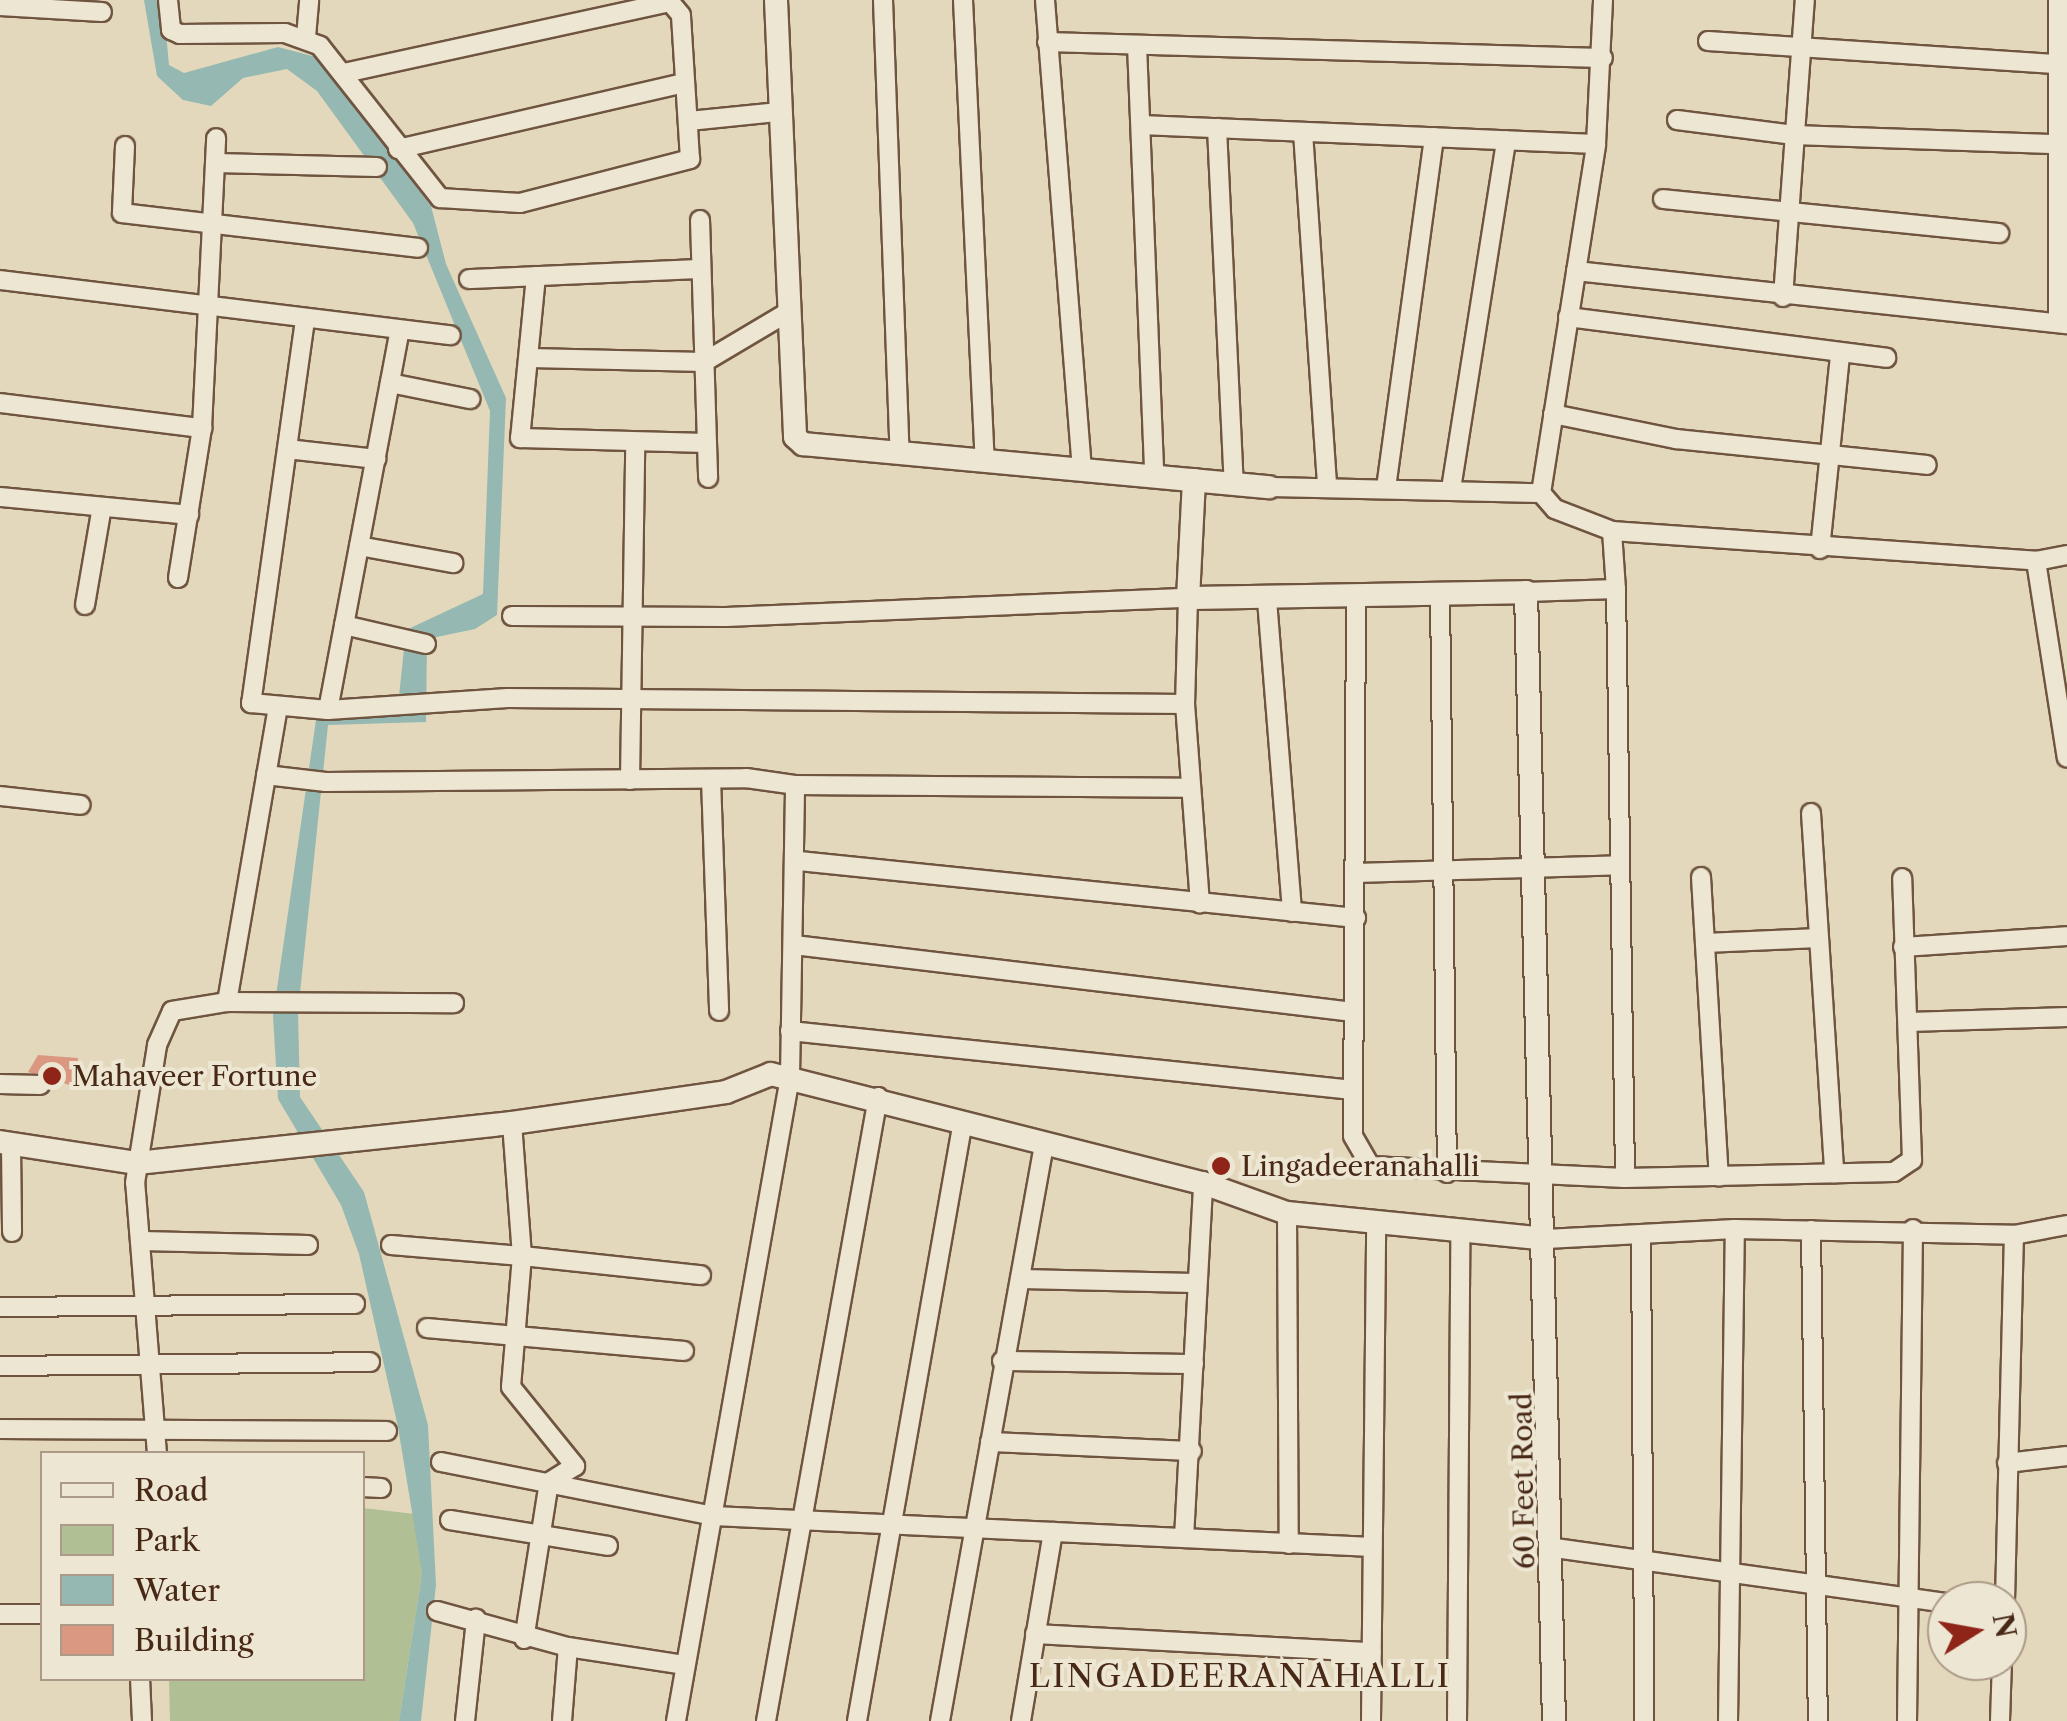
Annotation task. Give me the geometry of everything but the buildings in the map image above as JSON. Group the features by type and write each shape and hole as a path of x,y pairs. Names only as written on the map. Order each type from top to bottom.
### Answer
{"street":[{"path":"168,0 171,30 180,34 306,37 342,74 440,198 520,203 677,168 690,159 680,15 670,2 342,74"},
{"path":"306,37 309,0"},
{"path":"776,0 776,112 795,437 900,453 1269,487 1541,493 1555,509 1612,532 2036,561 2067,555"},
{"path":"884,0 900,453"},
{"path":"963,0 985,461"},
{"path":"1045,0 1082,470"},
{"path":"1541,493 1596,144 1604,0"},
{"path":"1783,298 1805,0"},
{"path":"1576,270 1783,298 2062,323 2058,0"},
{"path":"0,6 102,12"},
{"path":"1708,41 1804,52 2058,64"},
{"path":"1047,42 1603,58"},
{"path":"1137,45 1154,476"},
{"path":"398,149 685,83"},
{"path":"689,120 776,112"},
{"path":"1677,120 1794,135 2058,144"},
{"path":"1140,125 1596,144"},
{"path":"1218,128 1234,484"},
{"path":"1303,132 1327,488"},
{"path":"1386,488 1434,137"},
{"path":"178,578 202,428 216,138"},
{"path":"1451,489 1506,140"},
{"path":"125,146 122,213 418,248"},
{"path":"215,163 377,168"},
{"path":"1663,200 1999,233"},
{"path":"700,220 708,478"},
{"path":"469,279 702,269"},
{"path":"536,276 520,438 707,443"},
{"path":"0,280 207,309 451,335"},
{"path":"530,358 704,362 786,314"},
{"path":"1568,317 1886,358"},
{"path":"305,320 251,704 328,710 420,707 508,698 1184,704"},
{"path":"328,710 400,330"},
{"path":"1820,549 1840,355"},
{"path":"390,383 470,399"},
{"path":"0,404 202,428"},
{"path":"1553,414 1676,439 1927,465"},
{"path":"630,780 636,444"},
{"path":"286,450 376,459"},
{"path":"1194,480 1184,704 1200,903"},
{"path":"0,497 189,516"},
{"path":"85,605 102,507"},
{"path":"1612,532 1625,1178"},
{"path":"359,546 453,563"},
{"path":"2036,561 2063,708 2067,758"},
{"path":"512,616 632,619 1188,598 1268,600 1616,589"},
{"name":"60 Feet Road","path":"1526,592 1539,1176 1546,1239 1555,1548 1554,1721"},
{"path":"1440,594 1447,1173"},
{"path":"1356,595 1353,1136 1370,1166 1447,1173 1625,1178 1894,1172 1912,1160 1902,878"},
{"path":"1268,600 1292,912"},
{"path":"344,625 426,644"},
{"path":"227,1002 278,706"},
{"path":"266,775 326,782 711,778 795,785 1188,788"},
{"path":"711,778 720,1010"},
{"path":"676,1721 790,1077 799,861 795,785"},
{"path":"0,796 81,806"},
{"path":"1811,813 1834,1173"},
{"path":"799,861 1356,918"},
{"path":"1356,873 1620,866"},
{"path":"1701,877 1720,1176"},
{"path":"1903,946 2067,936"},
{"path":"1705,943 1819,938"},
{"path":"794,946 1353,1012"},
{"path":"158,1451 137,1162 157,1045 172,1011 227,1002 454,1003"},
{"path":"1910,1022 2067,1017"},
{"path":"790,1031 1353,1090"},
{"path":"12,1232 5,1144 137,1162 512,1123 726,1092 756,1074 790,1077 878,1097 1044,1145 1204,1183 1287,1213 1376,1227 1546,1239 1641,1237 1735,1229 2014,1235 2067,1225"},
{"path":"0,1084 40,1085"},
{"path":"766,1721 878,1097"},
{"path":"856,1721 886,1527 963,1121"},
{"path":"512,1123 522,1256 511,1387 575,1466 549,1482 524,1640"},
{"path":"940,1721 971,1526 1044,1145"},
{"path":"1184,1538 1192,1452 1196,1283 1204,1183"},
{"path":"1287,1213 1289,1544"},
{"path":"1371,1721 1376,1227"},
{"path":"1728,1721 1735,1229"},
{"path":"1812,1230 1818,1721"},
{"path":"1908,1721 1913,1230"},
{"path":"1457,1721 1460,1234"},
{"path":"2004,1581 2014,1235"},
{"path":"1641,1237 1646,1558 1644,1721"},
{"path":"142,1241 308,1245"},
{"path":"391,1245 702,1274"},
{"path":"1020,1279 1196,1283"},
{"path":"0,1308 355,1304"},
{"path":"426,1328 684,1352"},
{"path":"1002,1361 1194,1364"},
{"path":"0,1366 155,1368 370,1362"},
{"path":"0,1429 387,1431"},
{"path":"990,1442 1192,1452"},
{"path":"2007,1462 2067,1456"},
{"path":"441,1462 714,1516 1372,1547"},
{"path":"450,1520 608,1546"},
{"path":"1021,1721 1053,1532"},
{"path":"1555,1548 1730,1568 1927,1600"},
{"path":"438,1611 476,1619 524,1640 684,1665"},
{"path":"0,1614 40,1614"},
{"path":"464,1721 476,1619"},
{"path":"1035,1634 1372,1652"},
{"path":"562,1721 568,1647"},
{"path":"140,1681 142,1721"},
{"path":"2000,1721 2001,1681"}],"green space":[{"path":"365,1508 415,1514 422,1573 399,1721 170,1721 169,1681 365,1681"}],"water":[{"path":"144,0 163,0 169,65 184,73 278,47 320,58 431,206 446,264 506,398 497,615 475,629 427,639 426,722 328,725 298,1012 300,1097 364,1192 428,1425 436,1585 421,1721 399,1721 422,1573 398,1427 359,1254 341,1205 278,1099 273,1016 316,720 397,715 406,630 483,594 490,411 413,223 317,91 287,69 243,78 211,106 183,100 157,76"}],"place":[{"name":"Mahaveer Fortune","path":"52,1076"},
{"name":"Lingadeeranahalli","path":"1221,1166"}],"district":[{"name":"LINGADEERANAHALLI","path":"1240,1676"}]}
